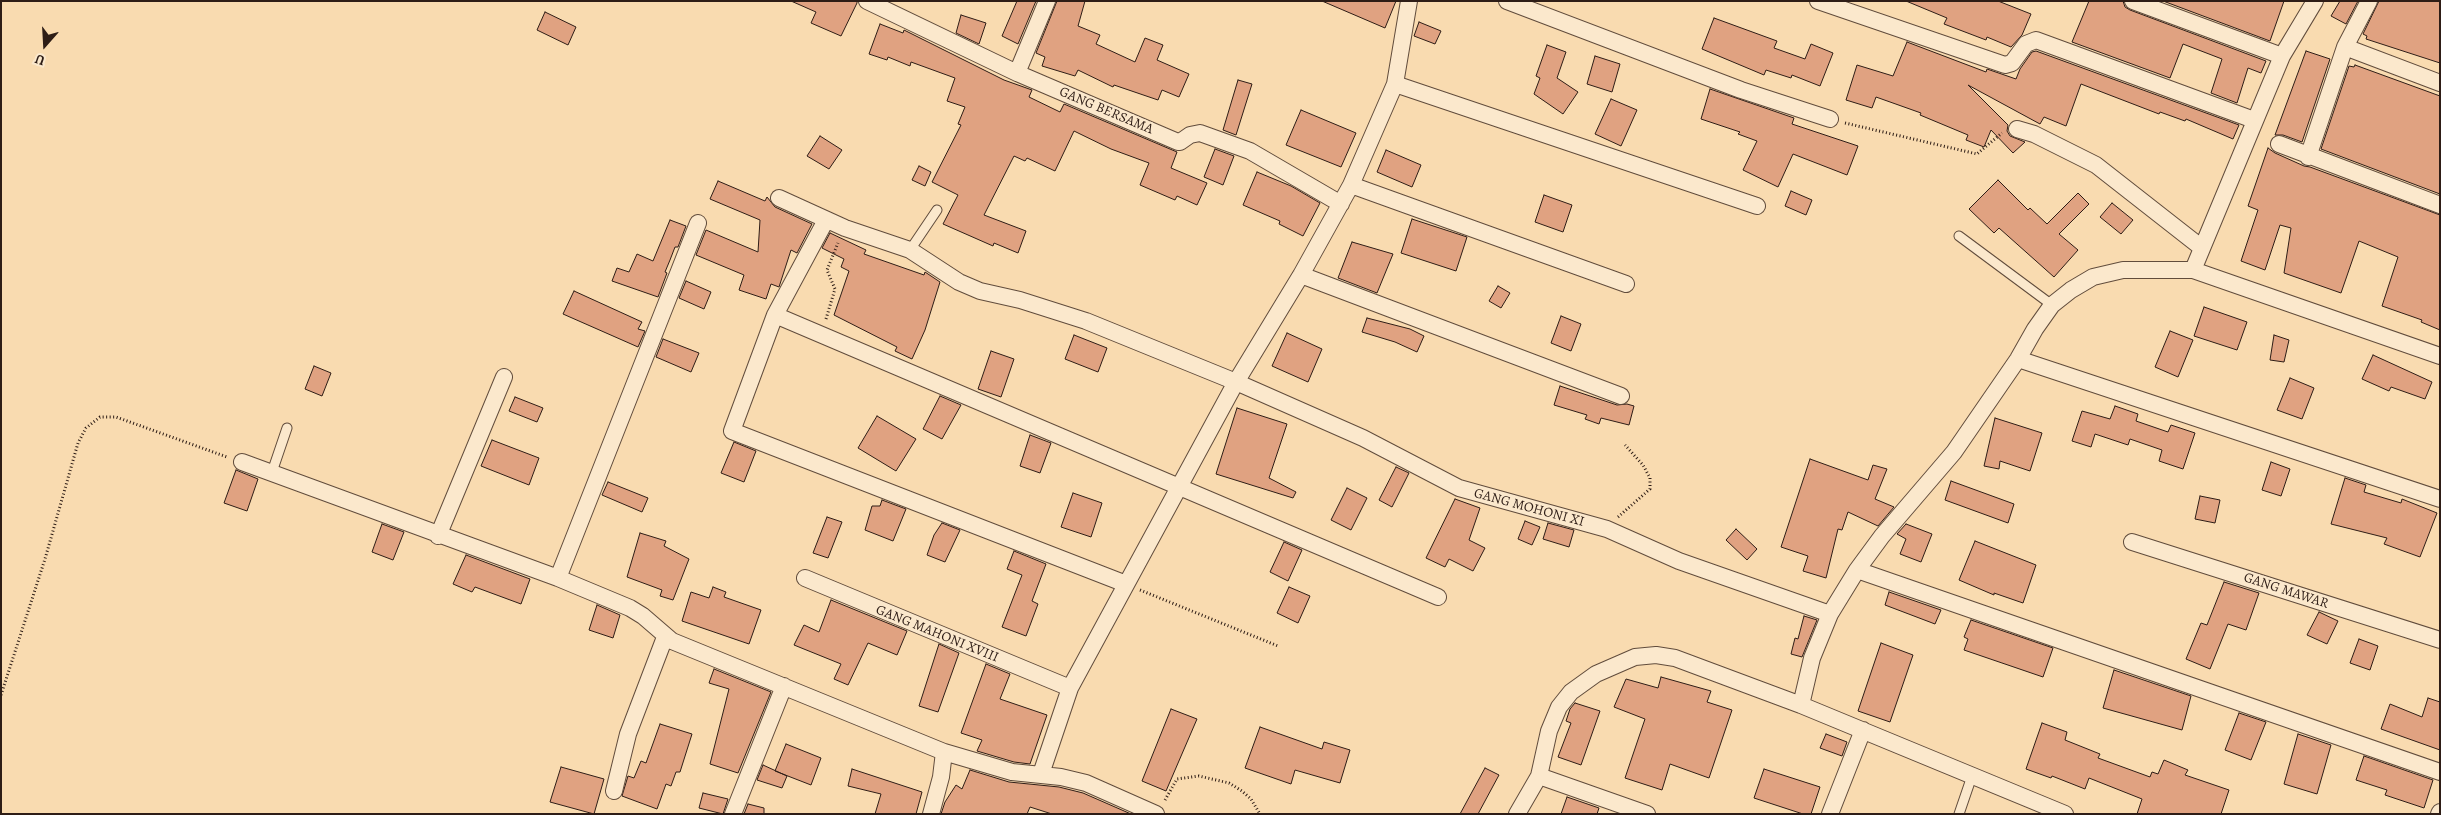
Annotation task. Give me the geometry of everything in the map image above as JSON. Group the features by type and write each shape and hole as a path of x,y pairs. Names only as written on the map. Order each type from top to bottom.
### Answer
{"street":[{"name":"GANG BERSAMA","path":"867,1 1016,73 1179,142 1190,135 1204,134 1250,151 1341,204"},
{"path":"1016,73 1047,1"},
{"path":"1041,774 1070,688 1236,382 1301,275 1351,185 1395,84 1409,1"},
{"path":"1507,1 1741,90 1830,119"},
{"path":"1818,1 2005,65 2012,63 2026,44 2036,40 2254,120"},
{"path":"2133,1 2282,56"},
{"path":"2193,270 2282,56 2315,1"},
{"path":"2308,157 2345,47 2369,1"},
{"path":"2345,47 2440,83"},
{"path":"1395,84 1758,206"},
{"path":"2017,129 2034,134 2096,165 2202,248"},
{"path":"2279,144 2308,157 2440,205"},
{"path":"1351,185 1626,284"},
{"name":"GANG MOHONI XI","path":"779,198 845,228 910,250 959,282 980,291 1020,300 1086,321 1236,382 1363,438 1459,488 1607,529 1678,561 1830,614"},
{"path":"826,220 776,315 732,431 1126,584"},
{"path":"558,578 698,223"},
{"path":"1801,705 1812,658 1830,614 1857,570 1887,530 1954,452 2018,359 2035,329 2052,305 2071,290 2093,277 2123,270 2193,270 2440,356"},
{"path":"1301,275 1621,396"},
{"path":"776,315 1180,485 1438,597"},
{"path":"2018,359 2440,499"},
{"path":"438,536 504,377"},
{"path":"242,462 438,536 558,578 630,608 653,623 665,637 944,752 1012,772 1041,774 1086,783 1157,813"},
{"name":"GANG MAWAR","path":"2132,542 2440,640"},
{"path":"1857,570 2440,772"},
{"name":"GANG MAHONI XVIII","path":"805,578 1070,688"},
{"path":"614,791 628,734 665,637"},
{"path":"1517,814 1539,776 1549,731 1559,707 1571,692 1596,674 1635,657 1656,654 1675,658 1801,705 2065,814"},
{"path":"733,814 745,778 784,686"},
{"path":"1830,814 1863,730"},
{"path":"931,814 941,777 944,752"},
{"path":"1539,776 1647,814"}],"lane":[{"path":"910,250 937,210"},
{"path":"1959,236 2052,305"},
{"path":"271,474 287,428"},
{"path":"1959,814 1972,776"}],"path":[{"path":"1830,119 1977,154 2002,132 2017,129"},
{"path":"821,334 835,289 827,270 845,228"},
{"path":"1,694 46,558 78,442 92,421 100,417 116,417 242,462"},
{"path":"1607,529 1650,489 1650,478 1625,445"},
{"path":"1126,584 1278,646"},
{"path":"1157,813 1178,779 1199,776 1229,783 1242,791 1251,799 1260,814"}],"building":[{"path":"791,1 857,1 857,3 841,36 811,23 816,12"},
{"path":"1017,1 1036,1 1018,44 1002,36"},
{"path":"1057,1 1085,1 1078,26 1100,35 1096,44 1135,62 1145,38 1163,45 1157,60 1189,74 1179,97 1162,90 1158,100 1114,85 1113,87 1078,70 1075,76 1042,66 1045,57 1036,53"},
{"path":"1322,1 1396,1 1385,28"},
{"path":"1906,1 1998,1 2031,14 2022,35 2011,47 1987,37 1986,40 1944,24 1947,18"},
{"path":"2089,1 2123,1 2125,7 2130,10 2266,61 2261,73 2248,68 2237,103 2211,93 2222,59 2183,44 2170,78 2072,42"},
{"path":"2163,1 2284,1 2270,41"},
{"path":"2340,1 2358,1 2346,24 2331,16"},
{"path":"2379,1 2440,1 2440,63 2366,39 2367,36 2363,34"},
{"path":"545,12 576,27 568,45 537,30"},
{"path":"961,15 986,23 979,44 956,33"},
{"path":"1714,18 1777,41 1774,48 1805,59 1811,44 1833,53 1820,86 1792,75 1791,78 1766,70 1764,75 1702,49"},
{"path":"1419,22 1441,31 1435,44 1414,36"},
{"path":"880,24 903,33 904,30 1004,80 1032,90 1029,97 1060,112 1064,104 1177,152 1171,168 1207,183 1197,205 1177,196 1175,200 1140,185 1149,163 1111,149 1074,131 1055,171 1027,158 1025,161 1014,156 984,215 1026,231 1018,253 994,243 993,246 943,224 958,195 932,182 961,125 958,124 965,107 947,101 955,78 911,62 910,66 888,57 887,60 869,54"},
{"path":"1907,42 1986,72 1987,69 2016,79 2020,69 2032,52 2036,51 2239,125 2233,139 2186,119 2185,121 2160,112 2159,114 2081,84 2066,126 2044,117 2040,124 1968,85 2008,125 2007,131 2010,136 2025,142 2013,153 1991,130 1984,147 1966,140 1968,135 1920,115 1921,113 1876,97 1872,108 1846,100 1857,65 1893,76"},
{"path":"1547,45 1566,52 1557,78 1578,92 1563,114 1534,94 1540,78 1536,76"},
{"path":"2306,51 2330,59 2302,142 2283,135 2275,135"},
{"path":"1595,56 1620,64 1612,92 1587,84"},
{"path":"2355,65 2440,96 2440,194 2321,149 2349,66 2354,67"},
{"path":"1238,80 1252,84 1236,135 1223,130"},
{"path":"1710,89 1794,118 1792,124 1858,146 1847,175 1793,154 1778,187 1743,170 1757,141 1738,134 1740,132 1701,119"},
{"path":"1611,99 1637,110 1621,146 1595,134"},
{"path":"1301,110 1356,133 1341,167 1286,145"},
{"path":"820,136 842,150 829,169 807,156"},
{"path":"2268,148 2304,166 2440,215 2440,330 2421,322 2422,320 2382,306 2398,257 2359,241 2341,293 2284,273 2291,228 2280,225 2265,270 2241,261 2258,210 2248,206"},
{"path":"1215,149 1234,156 1223,185 1204,177"},
{"path":"1386,150 1421,165 1412,187 1377,172"},
{"path":"919,166 931,172 925,186 912,180"},
{"path":"1257,172 1291,186 1320,203 1303,236 1279,224 1280,221 1243,205"},
{"path":"1998,180 2028,210 2030,208 2047,224 2078,193 2089,204 2059,234 2078,250 2054,277 1999,228 1994,233 1969,209"},
{"path":"718,181 765,201 767,197 775,207 812,224 797,253 791,250 779,287 771,284 766,299 739,290 744,275 696,255 706,230 758,252 760,220 710,199"},
{"path":"1791,191 1812,200 1806,215 1785,206"},
{"path":"1544,195 1572,205 1563,232 1535,222"},
{"path":"2112,203 2133,220 2121,234 2100,217"},
{"path":"1412,219 1467,237 1456,271 1401,253"},
{"path":"670,220 686,226 665,272 667,273 658,297 612,281 617,268 629,272 637,254 653,261"},
{"path":"830,233 866,250 864,254 924,275 925,272 940,282 925,330 912,359 895,351 897,347 834,315 849,271 841,267 844,259 822,248"},
{"path":"1352,242 1393,254 1377,293 1338,278"},
{"path":"686,281 711,292 704,309 679,298"},
{"path":"1498,286 1510,293 1501,308 1489,301"},
{"path":"574,291 642,322 638,329 645,331 638,347 563,314"},
{"path":"2204,307 2247,322 2237,350 2194,336"},
{"path":"1561,316 1581,324 1571,351 1551,343"},
{"path":"1367,318 1410,329 1424,336 1417,352 1395,342 1362,332"},
{"path":"2170,331 2193,340 2178,377 2155,367"},
{"path":"1287,333 1322,349 1308,382 1272,366"},
{"path":"1074,335 1107,348 1098,372 1065,359"},
{"path":"2274,335 2289,340 2284,362 2270,360"},
{"path":"663,339 699,353 691,372 656,357"},
{"path":"991,351 1014,359 1001,397 978,389"},
{"path":"2373,355 2432,382 2425,399 2391,387 2389,391 2362,379"},
{"path":"314,366 331,373 322,396 305,389"},
{"path":"2290,378 2314,388 2302,419 2277,410"},
{"path":"1560,386 1617,405 1627,404 1634,406 1629,425 1601,418 1599,424 1585,419 1587,415 1554,405"},
{"path":"940,396 961,405 942,439 923,429"},
{"path":"515,397 543,408 537,422 509,411"},
{"path":"2115,406 2138,414 2136,421 2168,432 2171,425 2195,433 2183,469 2159,461 2162,450 2130,439 2128,445 2095,434 2091,447 2072,441 2082,411 2110,419"},
{"path":"1237,408 1287,424 1269,478 1296,492 1293,498 1216,474"},
{"path":"877,416 916,439 896,471 858,448"},
{"path":"1995,418 2042,433 2030,471 2000,461 1999,469 1984,466"},
{"path":"1030,435 1051,443 1040,473 1020,466"},
{"path":"492,440 539,458 529,485 481,466"},
{"path":"734,442 756,451 744,482 721,473"},
{"path":"1810,459 1868,480 1873,465 1887,469 1875,499 1894,507 1878,526 1848,512 1842,530 1838,529 1826,578 1803,571 1808,556 1781,547"},
{"path":"2271,462 2290,469 2281,496 2262,490"},
{"path":"1396,467 1409,473 1392,507 1379,500"},
{"path":"236,470 258,479 247,511 224,503"},
{"path":"2345,478 2366,485 2364,492 2401,503 2402,499 2437,513 2420,557 2384,544 2387,538 2331,524"},
{"path":"1951,481 2014,504 2008,523 1945,500"},
{"path":"608,482 648,498 642,512 602,495"},
{"path":"1347,488 1367,498 1351,530 1331,520"},
{"path":"1073,493 1102,503 1091,537 1061,527"},
{"path":"2200,496 2220,500 2215,523 2195,519"},
{"path":"1455,499 1480,508 1469,540 1485,548 1473,571 1449,559 1445,567 1426,558"},
{"path":"882,500 906,509 893,541 865,530 872,506 880,506"},
{"path":"827,517 842,522 828,558 813,553"},
{"path":"1525,521 1540,527 1532,545 1518,539"},
{"path":"942,523 960,530 945,562 927,555 934,535"},
{"path":"1548,523 1574,530 1569,547 1543,539"},
{"path":"382,524 404,532 393,560 372,552"},
{"path":"1906,524 1932,534 1921,562 1900,554 1906,539 1897,534"},
{"path":"1736,529 1757,549 1747,560 1726,540"},
{"path":"640,533 666,541 664,546 689,559 673,600 660,596 662,590 627,577"},
{"path":"1975,541 2036,565 2023,603 1994,593 1994,595 1959,580"},
{"path":"1284,542 1302,550 1288,581 1270,572"},
{"path":"1014,551 1046,564 1032,601 1038,604 1026,636 1002,627 1022,575 1007,569"},
{"path":"466,555 530,579 521,604 475,587 472,592 453,584"},
{"path":"2224,582 2259,593 2246,630 2228,624 2210,669 2186,659 2201,623 2207,625"},
{"path":"713,587 726,592 724,597 761,610 749,644 682,621 691,592 709,598"},
{"path":"1289,587 1310,596 1298,623 1277,613"},
{"path":"1889,592 1941,610 1935,624 1885,605"},
{"path":"831,600 907,631 897,655 868,643 848,685 834,679 841,664 794,645 804,625 819,632"},
{"path":"597,605 620,615 613,638 589,630"},
{"path":"2319,612 2338,621 2327,644 2307,635"},
{"path":"1804,616 1817,620 1802,657 1791,654 1795,638 1798,639"},
{"path":"1971,620 2053,648 2043,677 1964,650 1968,639 1964,637"},
{"path":"2359,639 2378,646 2370,670 2350,663"},
{"path":"1881,643 1913,655 1890,722 1858,711"},
{"path":"939,644 959,653 938,712 919,706"},
{"path":"986,664 1010,674 1000,699 1047,715 1030,764 1014,762 977,751 982,740 961,733"},
{"path":"714,669 771,692 738,773 710,764 729,689 709,683"},
{"path":"2114,670 2191,696 2182,730 2103,708"},
{"path":"1661,677 1711,691 1707,702 1732,710 1709,778 1670,764 1662,790 1625,778 1645,719 1614,707 1626,679 1658,688"},
{"path":"2428,698 2440,702 2440,750 2381,729 2390,704 2422,717"},
{"path":"1575,703 1600,711 1581,765 1558,757 1571,723 1566,721 1570,709"},
{"path":"1171,709 1197,719 1166,791 1142,781"},
{"path":"2239,713 2266,722 2251,760 2225,750"},
{"path":"2042,723 2067,732 2065,740 2100,754 2098,758 2150,777 2152,772 2158,774 2164,760 2188,770 2185,775 2229,790 2221,814 2137,814 2142,799 2089,778 2085,789 2052,776 2051,778 2026,769"},
{"path":"660,724 692,734 680,772 676,772 671,786 666,784 657,809 622,796 628,776 634,778 641,761 646,763"},
{"path":"1260,727 1322,749 1324,742 1350,750 1340,783 1295,770 1291,784 1245,768"},
{"path":"1826,734 1847,742 1842,756 1820,748"},
{"path":"2298,734 2331,745 2317,794 2284,784"},
{"path":"786,744 821,758 811,785 775,771"},
{"path":"2364,756 2433,780 2424,808 2385,795 2387,790 2356,780"},
{"path":"763,765 787,776 782,788 757,780"},
{"path":"561,767 604,779 594,814 550,802"},
{"path":"1485,768 1499,775 1478,814 1460,814"},
{"path":"852,769 922,792 916,814 875,814 881,794 848,786"},
{"path":"1764,769 1820,787 1811,814 1803,814 1754,798"},
{"path":"970,770 1009,782 1059,787 1083,793 1131,814 1052,814 1030,807 1027,814 941,814 945,802 956,785 962,789"},
{"path":"703,793 728,799 723,814 699,808"},
{"path":"1567,797 1599,808 1597,814 1561,814"},
{"path":"748,804 764,808 764,814 744,814"}]}
